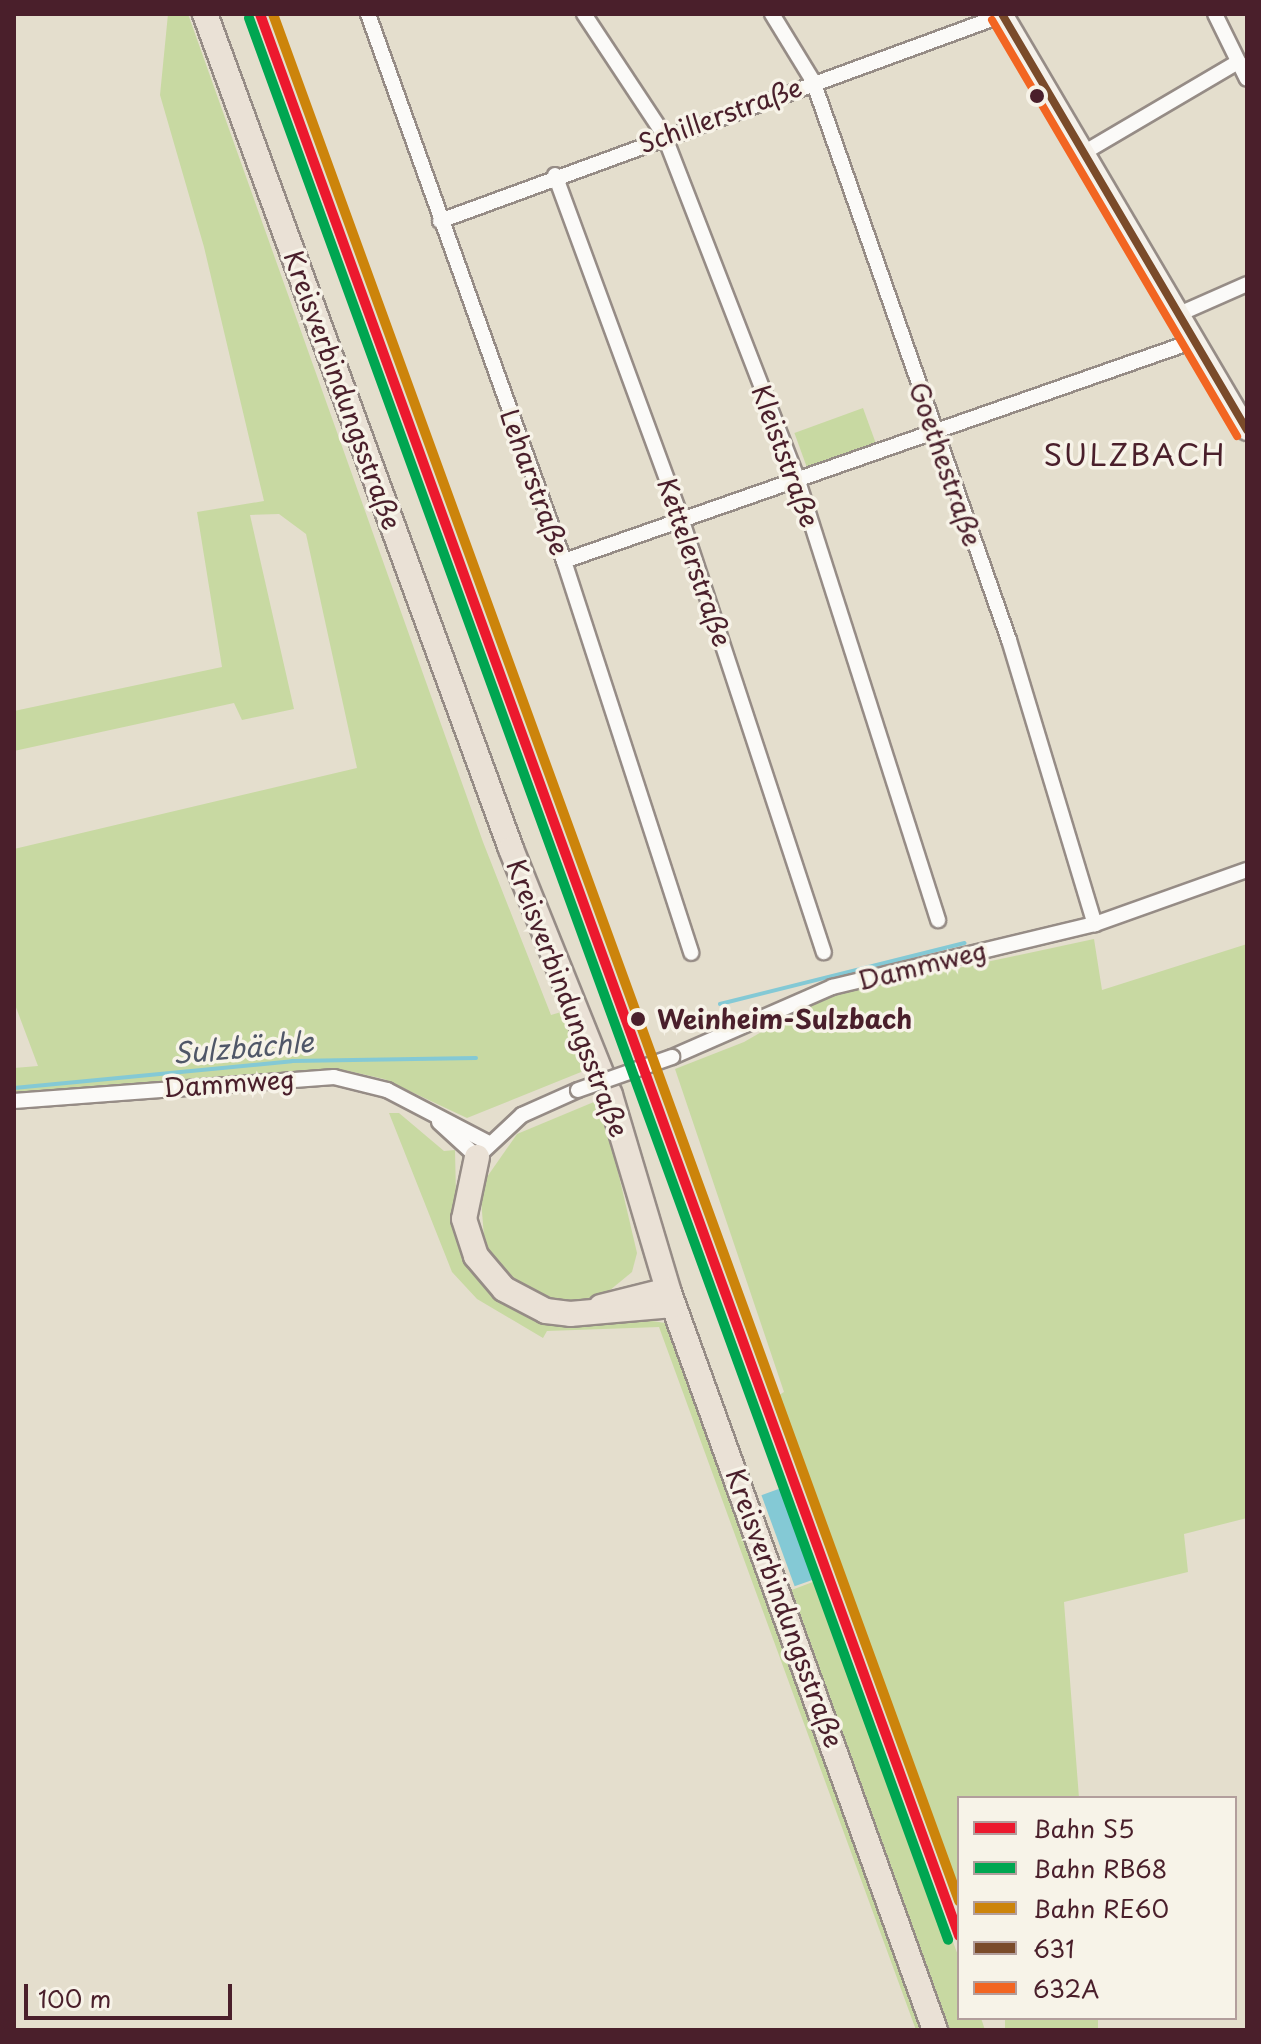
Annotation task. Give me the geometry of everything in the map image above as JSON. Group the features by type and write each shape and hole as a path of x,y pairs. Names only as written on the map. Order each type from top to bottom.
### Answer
{"main road":[{"name":"Kreisverbindungsstraße","path":"205,14 511,849 610,1095 670,1297 935,2030"},
{"path":"1003,15 1247,430"},
{"path":"482,1150 464,1219 487,1274 546,1311 588,1313 670,1297"},
{"path":"627,1295 652,1238"},
{"path":"588,1313 627,1295 670,1297"}],"street":[{"name":"Leharstraße","path":"368,14 564,561 691,953"},
{"name":"Kleiststraße","path":"584,14 664,135 798,481 938,920"},
{"name":"Goethestraße","path":"772,14 813,81 1012,651 1095,924"},
{"path":"1215,14 1247,79"},
{"name":"Schillerstraße","path":"440,221 664,135 1003,15"},
{"path":"1085,152 1238,62"},
{"name":"Kettelerstraße","path":"555,175 682,521 824,952"},
{"path":"1179,314 1247,284"},
{"path":"564,561 1194,341"},
{"name":"Dammweg","path":"14,1101 334,1077 387,1090 482,1150 522,1115 578,1090 672,1057 832,987 1095,924 1247,870"}],"green space":[{"path":"168,14 188,14 483,842 551,1015 571,1009 591,1068 467,1118 384,1079 344,1070 14,1096 14,1068 38,1066 14,1002 14,849 357,768 306,534 279,514 250,515 294,709 242,720 234,703 14,751 14,711 222,667 197,512 264,501 204,247 160,95"},
{"path":"863,408 876,443 807,468 794,433"},
{"path":"1094,939 1102,990 1247,944 1247,1518 1184,1534 1188,1572 1064,1602 1079,1796 957,1796 957,1885 779,1395 784,1392 675,1069 744,1042 822,997"},
{"path":"601,1099 637,1253 632,1272 598,1300 542,1300 508,1280 485,1249 480,1187 517,1134"},
{"path":"389,1113 399,1113 444,1151 455,1150 457,1241 496,1296 665,1323 926,2030 916,2030 659,1327 547,1331 543,1338 477,1299 452,1272"},
{"path":"818,1580 957,1953 957,2020 982,2020 985,2030 943,2030 789,1591"},
{"path":"1005,2020 1098,2020 1098,2030 1005,2030"}],"water":[{"path":"784,1487 817,1578 795,1586 761,1495"}],"waterway":[{"name":"Sulzbächle","path":"720,1004 964,943"},
{"name":"Sulzbächle","path":"14,1088 292,1061 476,1058"}],"rail line":[{"name":"S5","path":"260,14 957,1931"},
{"name":"RE60","path":"273,14 957,1895"},
{"name":"RB68","path":"249,18 948,1940"}],"transit line":[{"name":"631","path":"1002,14 1247,430"},
{"name":"632A","path":"992,20 1237,436"}],"place":[{"name":"Weinheim-Sulzbach","path":"638,1019"}],"district":[{"name":"SULZBACH","path":"1135,454"}]}
